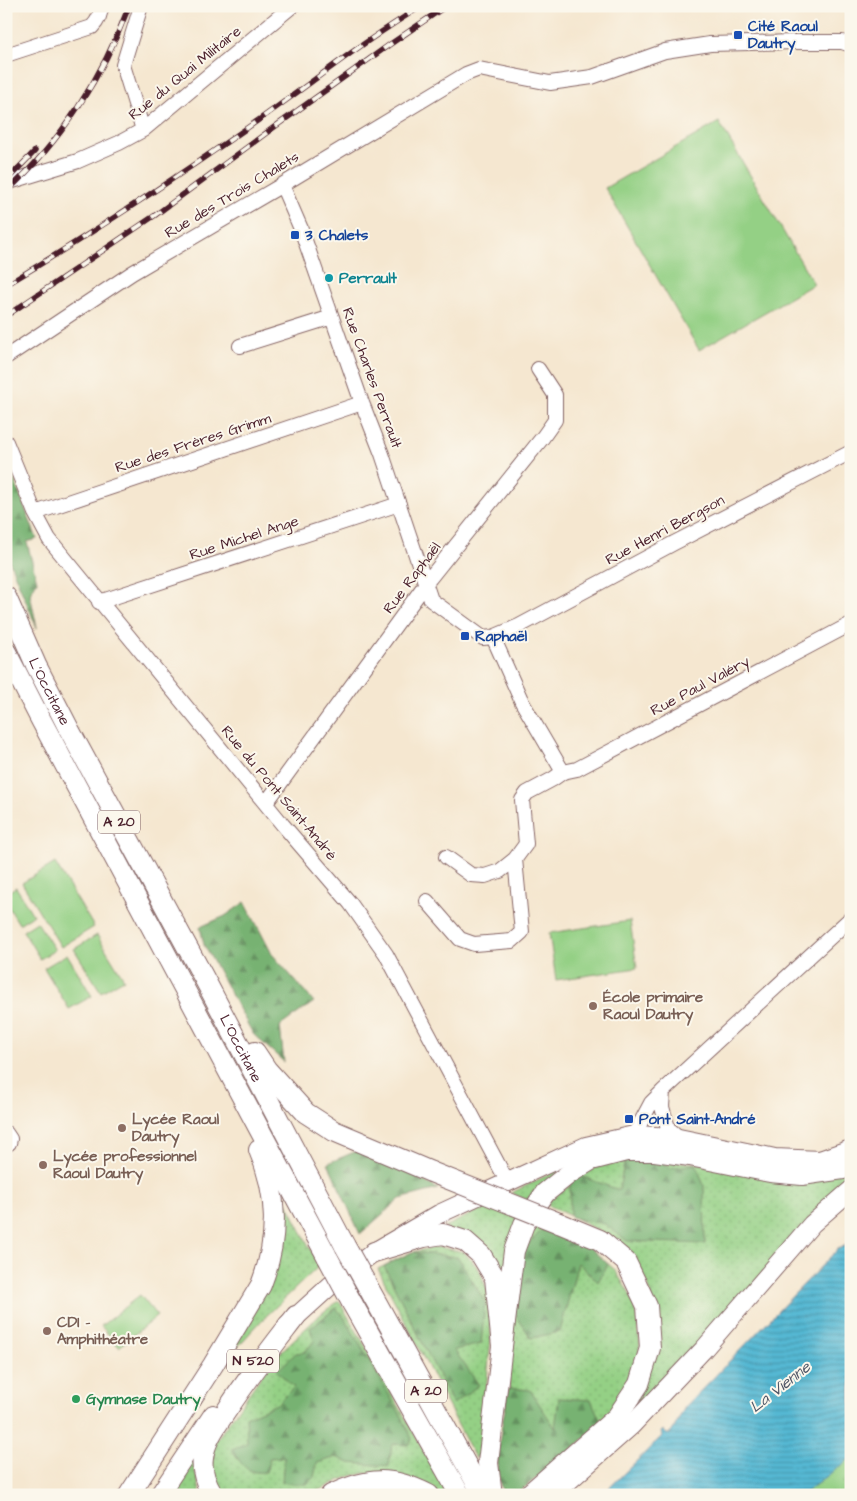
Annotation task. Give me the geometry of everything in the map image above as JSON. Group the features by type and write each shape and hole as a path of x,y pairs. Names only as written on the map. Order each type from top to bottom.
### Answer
{"highway":[{"name":"L'Occitane","path":"6,597 36,665 70,731 204,978 345,1246 489,1494"},
{"name":"L'Occitane","path":"6,652 352,1303 460,1495"},
{"path":"204,978 267,1070 306,1113 334,1131 600,1240 626,1262 647,1306 650,1348 639,1384 617,1418 528,1495"},
{"path":"129,1495 213,1365 261,1285 271,1252 274,1227 272,1193 269,1180 261,1156 217,1051"},
{"path":"489,1494 488,1463 514,1251 524,1224 545,1193 570,1173 591,1160 626,1151 655,1151 770,1172 802,1175 843,1169 851,1165"},
{"path":"374,1252 424,1237 443,1234 466,1241 481,1255 495,1278 502,1346"},
{"path":"213,1495 203,1470 206,1445 252,1372 296,1316"},
{"path":"330,1495 356,1484 389,1481 404,1484 429,1495"}],"main road":[{"path":"374,1252 439,1214 507,1181 586,1146 634,1135 681,1139 775,1158 820,1160 851,1149"},
{"path":"553,1495 631,1426 703,1350 812,1224 851,1190"},
{"name":"N 520","path":"159,1495 229,1390 261,1350 331,1285 374,1252"}],"street":[{"path":"6,55 92,27 100,16 101,6"},
{"path":"140,6 123,65 143,130"},
{"name":"Rue du Quai Militaire","path":"6,183 78,162 106,150 143,130 292,6"},
{"name":"Rue des Trois Chalets","path":"6,357 132,273 466,74 479,69 550,83 592,77 665,51 710,44 842,42 851,45"},
{"name":"Rue Charles Perrault","path":"282,185 301,229 362,404 382,454 426,585"},
{"path":"240,346 332,317"},
{"name":"Rue Raphaël","path":"266,803 430,578 555,420 555,395 538,369"},
{"name":"Rue des Frères Grimm","path":"34,513 362,404"},
{"name":"Rue du Pont Saint-André","path":"6,442 34,513 49,540 350,903 386,954 507,1181"},
{"name":"Rue Henri Bergson","path":"493,637 519,626 674,543 851,452"},
{"name":"Rue Michel Ange","path":"99,602 399,504"},
{"path":"426,585 431,600 483,638 493,637 522,702 563,772"},
{"name":"Rue Paul Valéry","path":"515,859 526,844 522,800 527,793 563,772 577,769 851,624"},
{"path":"446,858 471,875 485,876 500,871 515,859"},
{"path":"427,901 460,939 474,944 512,942 522,932 515,859"},
{"path":"634,1135 651,1103 663,1091 851,918"},
{"path":"663,1091 662,1107 668,1128 681,1139"},
{"path":"6,1132 10,1139 6,1145"}],"green space":[{"path":"719,122 814,284 699,350 605,188"},
{"path":"6,459 37,539 27,542 37,581 30,594 37,628 6,553"},
{"path":"55,863 94,927 61,947 22,883"},
{"path":"16,887 33,915 19,924 6,903 6,893"},
{"path":"245,902 272,954 314,1002 280,1026 284,1062 253,1034 204,945 200,927 225,916"},
{"path":"630,921 637,968 556,980 549,933"},
{"path":"37,922 55,950 40,959 23,931"},
{"path":"97,935 124,979 101,992 74,949"},
{"path":"67,954 92,996 69,1009 44,968"},
{"path":"364,1148 438,1189 400,1199 360,1234 328,1163"},
{"path":"652,1158 669,1168 696,1164 704,1186 705,1244 627,1241 605,1224 570,1216 570,1182 580,1176 619,1190 625,1159"},
{"path":"625,1159 851,1172 851,1186 623,1426 657,1324 648,1283 626,1254 602,1233 545,1204 596,1166"},
{"path":"562,1168 532,1202 511,1193"},
{"path":"279,1187 319,1266 262,1320 214,1376 256,1303"},
{"path":"490,1205 519,1216 504,1278 445,1227"},
{"path":"532,1221 588,1246 615,1270 629,1293 637,1315 640,1345 637,1365 628,1388 611,1417 515,1495 504,1495 497,1462 509,1388 509,1358 520,1252"},
{"path":"545,1227 588,1246 608,1264 598,1282 578,1263 560,1332 531,1338 514,1312 520,1252"},
{"path":"438,1247 464,1252 479,1269 490,1297 491,1338 479,1456 475,1458 378,1269 412,1252"},
{"path":"412,1252 458,1257 485,1302 481,1344 454,1350 479,1385 453,1404 384,1266"},
{"path":"140,1295 157,1316 119,1347 101,1326"},
{"path":"339,1301 448,1495 441,1495 366,1473 347,1477 309,1495 219,1495 211,1482 212,1446 274,1358 322,1313"},
{"path":"336,1308 344,1317 402,1417 412,1439 408,1445 392,1444 389,1466 349,1463 337,1457 317,1463 314,1477 307,1484 282,1482 284,1457 270,1458 266,1472 249,1470 242,1464 232,1449 247,1443 246,1417 277,1404 294,1387 277,1371 296,1353 305,1352 314,1341 310,1328"},
{"path":"509,1388 530,1390 555,1428 559,1398 591,1400 602,1424 515,1495 504,1495 498,1471 499,1442"},
{"path":"851,1450 851,1495 798,1495"},
{"path":"192,1459 201,1495 169,1495"}],"water":[{"name":"La Vienne","path":"851,1243 851,1458 802,1495 602,1495 662,1436 661,1432 663,1430 670,1434 685,1407 838,1249"}],"railway":[{"path":"6,192 45,152 78,106 107,58 129,6"},
{"path":"6,285 166,183 260,119 360,47 422,6"},
{"path":"6,316 154,216 273,128 446,6"},
{"path":"6,181 35,151"}],"place":[{"name":"Cité Raoul Dautry","path":"738,35"},
{"name":"3 Chalets","path":"295,235"},
{"name":"Perrault","path":"329,278"},
{"name":"Raphaël","path":"465,636"},
{"name":"École primaire Raoul Dautry","path":"593,1006"},
{"name":"Pont Saint-André","path":"629,1119"},
{"name":"Lycée Raoul Dautry","path":"122,1128"},
{"name":"Lycée professionnel Raoul Dautry","path":"43,1165"},
{"name":"CDI - Amphithéatre","path":"47,1331"},
{"name":"Gymnase Dautry","path":"76,1399"}]}
